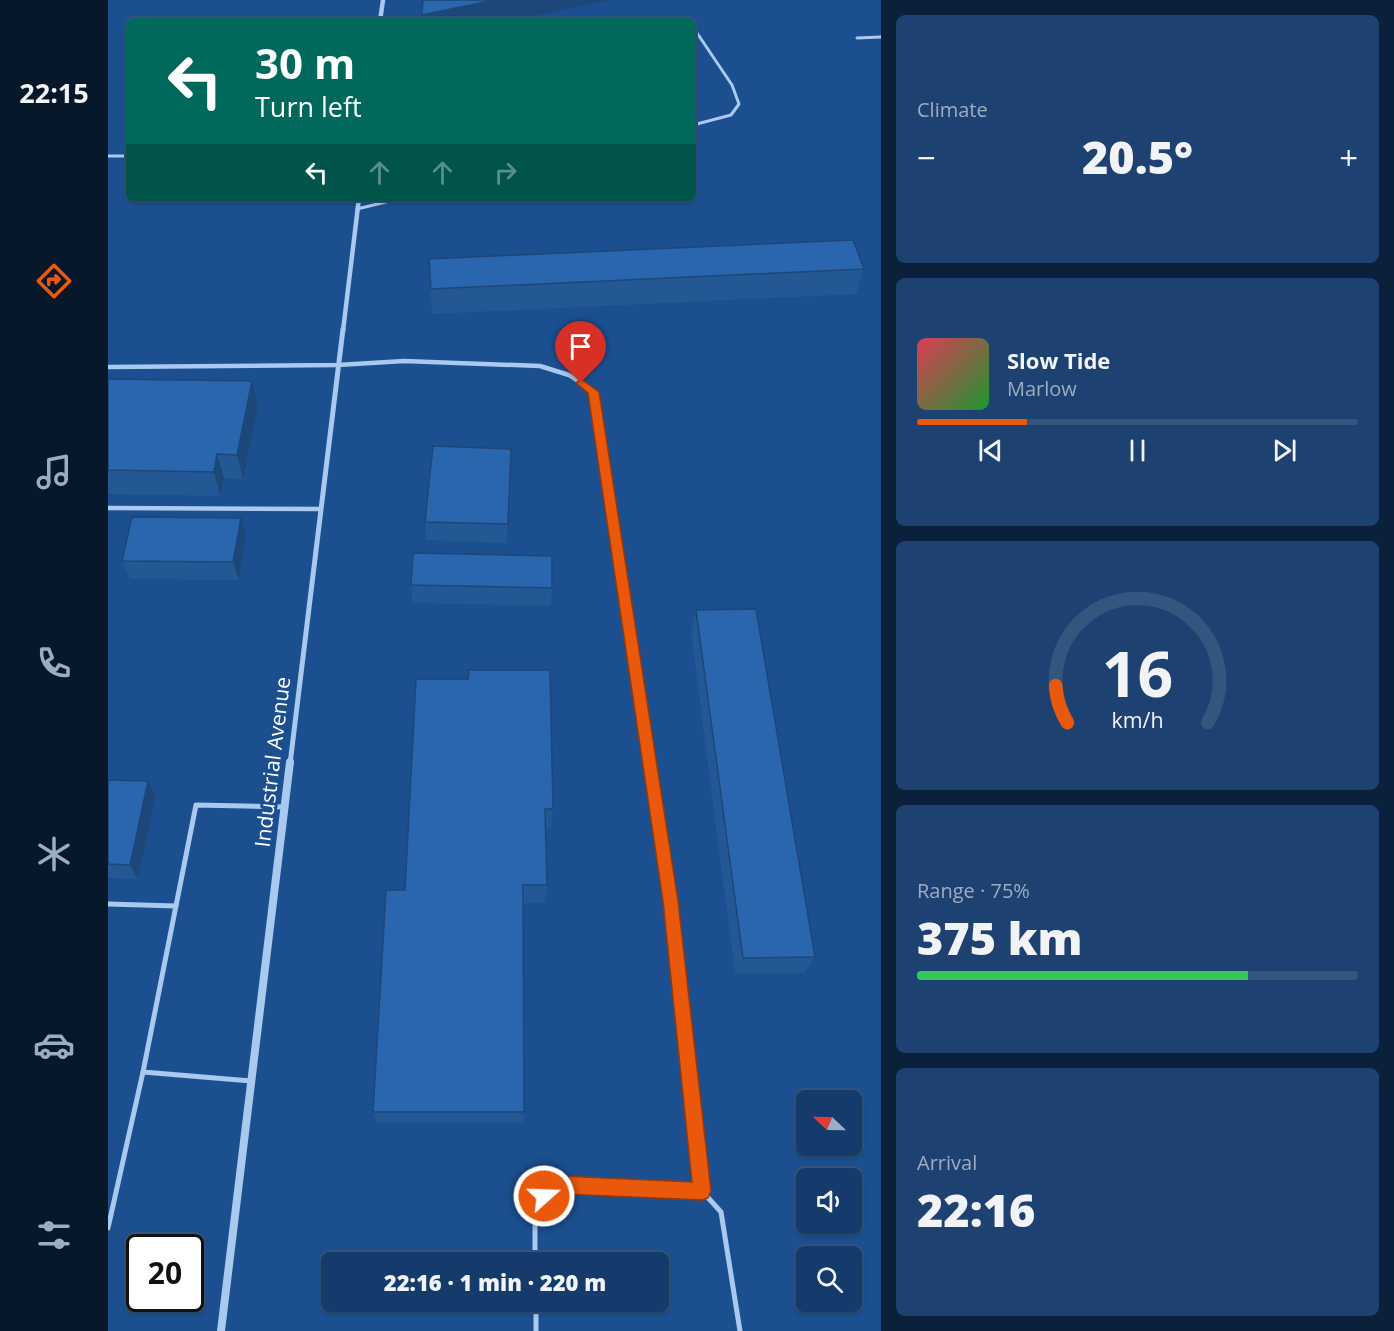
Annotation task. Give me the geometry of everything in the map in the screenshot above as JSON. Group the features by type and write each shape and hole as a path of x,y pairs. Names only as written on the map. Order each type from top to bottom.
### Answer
{"street":[{"path":"380,18 383,0"},
{"name":"Industrial Avenue","path":"220,1331 358,201"}],"lane":[{"path":"696,31 732,84 739,104 731,115 696,124"},
{"path":"857,38 881,37"},
{"path":"108,156 126,156"},
{"path":"357,209 390,201"},
{"path":"108,367 338,365 404,361 540,366 569,375 593,392 674,924 702,1191 721,1212 740,1331"},
{"path":"108,508 321,509"},
{"path":"108,1228 143,1072 196,805 284,807"},
{"path":"108,904 176,906"},
{"path":"143,1072 252,1081"},
{"path":"535,1252 535,1220 544,1196 561,1185 702,1191"},
{"path":"536,1312 536,1331"}],"building":[{"path":"423,0 494,0 422,15"},
{"path":"853,240 864,269 431,289 429,259"},
{"path":"108,379 252,381 237,455 217,454 214,472 108,470"},
{"path":"433,446 511,449 508,524 425,522"},
{"path":"132,517 241,518 233,562 122,561"},
{"path":"413,553 552,556 552,588 411,585"},
{"path":"756,609 815,957 743,958 696,610"},
{"path":"469,670 550,670 553,809 545,809 547,885 523,885 524,1112 373,1112 386,890 405,890 416,679 468,679"},
{"path":"108,780 148,781 130,865 108,864"}],"route":[{"path":"544,1196 561,1185 702,1191 674,924 593,392 581,383"}]}
